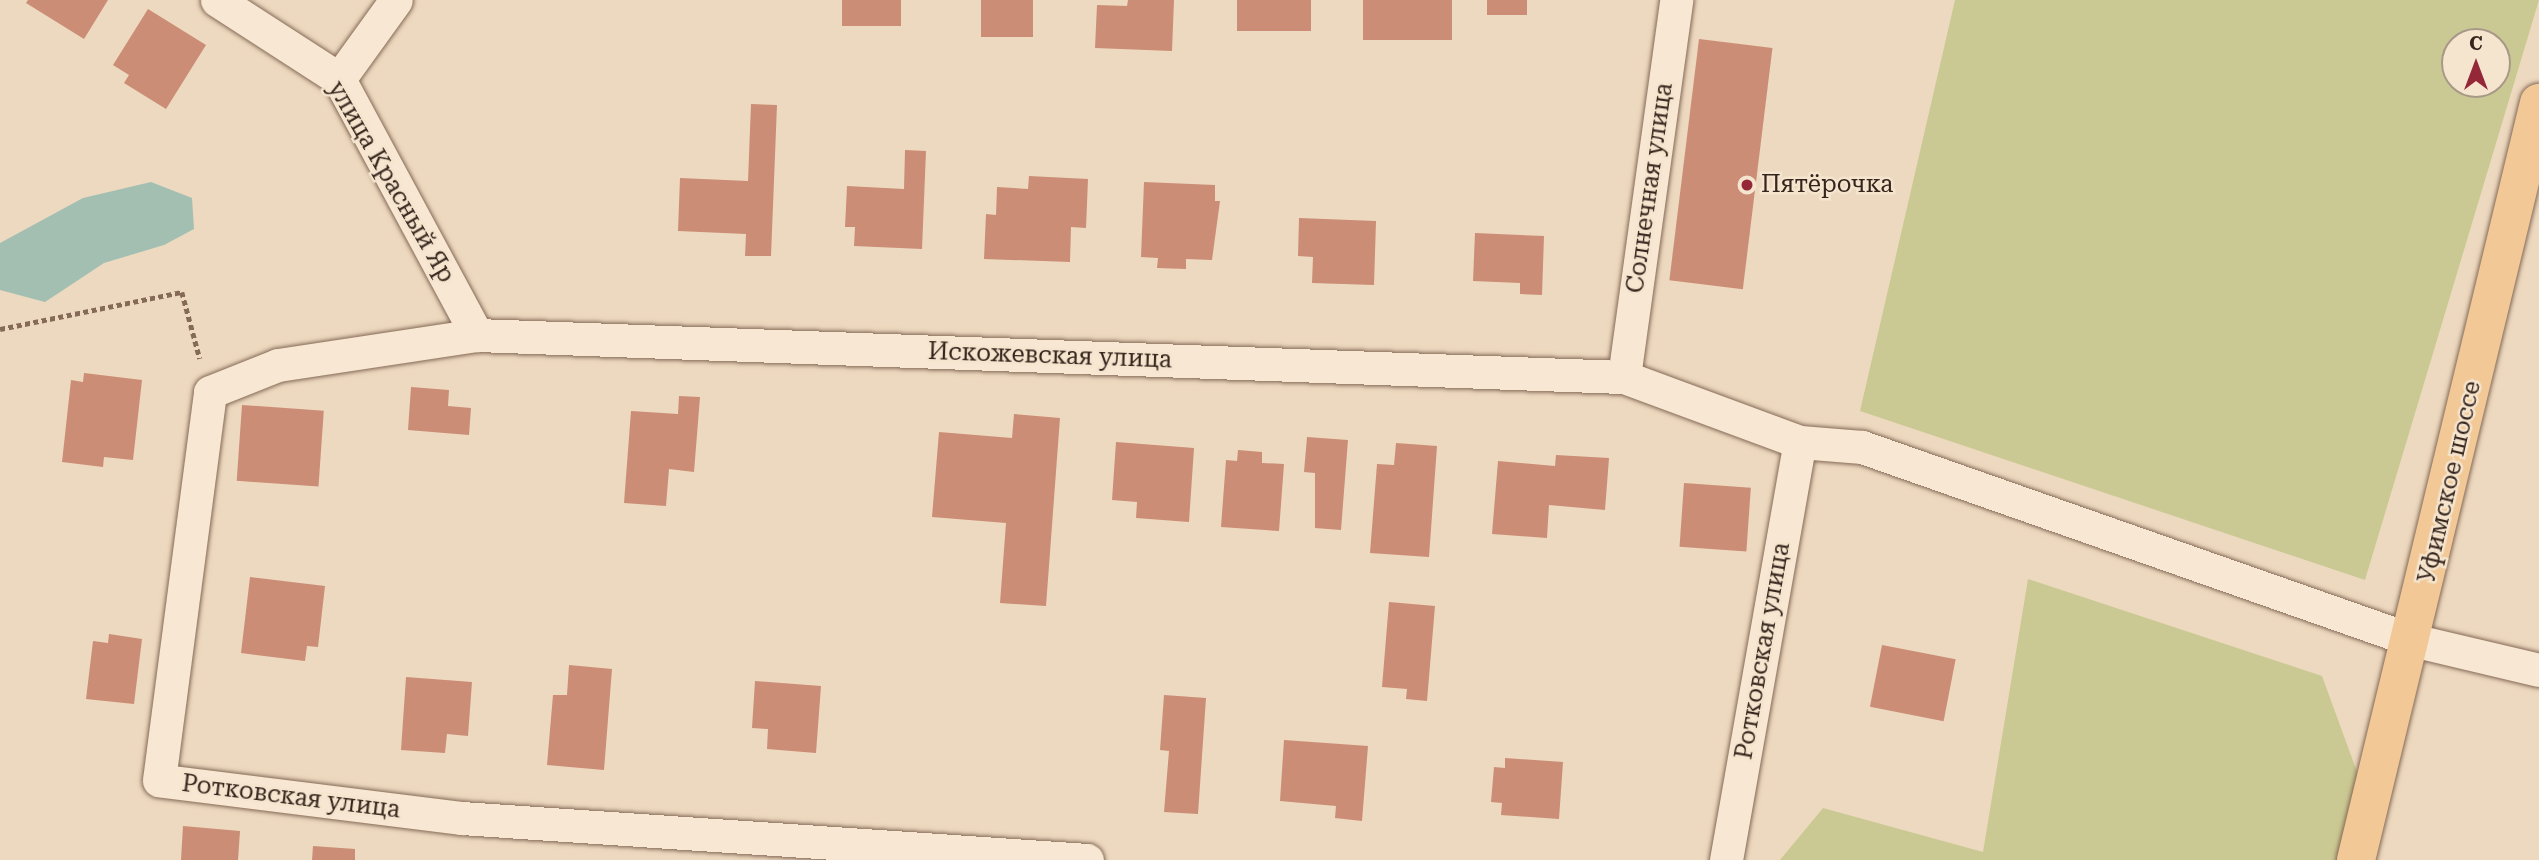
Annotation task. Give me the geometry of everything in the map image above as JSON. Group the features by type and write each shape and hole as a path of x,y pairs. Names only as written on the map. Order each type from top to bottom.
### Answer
{"main road":[{"name":"Уфимское шоссе","path":"2356,860 2413,640 2539,103"}],"street":[{"name":"улица Красный Яр","path":"217,0 339,79 477,335"},
{"path":"339,79 396,0"},
{"name":"Солнечная улица","path":"1624,377 1676,0"},
{"path":"210,392 278,365 477,335"},
{"name":"Искожевская улица","path":"477,335 1624,377 1800,442 1862,447 2413,640 2539,670"},
{"name":"Ротковская улица","path":"210,392 159,780 462,818 1087,860"},
{"name":"Ротковская улица","path":"1726,860 1800,442"}],"path":[{"path":"0,329 182,292 210,392"}],"shaded area":[{"path":"1955,0 2539,0 2511,93 2511,28 2441,28 2441,98 2510,98 2365,580 1860,411"},
{"path":"151,182 192,198 194,229 164,245 104,263 45,302 0,290 0,243 83,198"},
{"path":"2028,579 2322,676 2363,788 2344,860 1780,860 1823,808 1983,852"}],"building":[{"path":"28,0 108,0 84,39 26,3"},
{"path":"842,0 901,0 901,26 842,26"},
{"path":"981,0 1033,0 1033,37 981,37"},
{"path":"1128,0 1174,0 1172,51 1095,48 1097,5 1127,6"},
{"path":"1237,0 1311,0 1311,31 1237,31"},
{"path":"1363,0 1452,0 1452,40 1363,40"},
{"path":"1487,0 1527,0 1527,15 1487,15"},
{"path":"148,9 206,45 166,109 124,83 129,75 113,65"},
{"path":"1699,39 1772,48 1743,289 1669,280"},
{"path":"751,104 777,105 771,256 745,256 746,234 678,231 680,178 748,181"},
{"path":"905,150 926,151 922,249 854,246 855,227 845,227 847,186 904,189"},
{"path":"1029,176 1088,179 1086,228 1071,227 1070,262 984,259 986,214 996,215 997,187 1028,189"},
{"path":"1144,182 1215,185 1215,201 1220,201 1212,260 1186,259 1186,269 1157,268 1158,258 1141,257"},
{"path":"1299,218 1376,221 1374,285 1312,283 1313,257 1298,256"},
{"path":"1475,233 1544,236 1542,295 1520,294 1520,283 1473,281"},
{"path":"84,373 142,380 133,460 104,457 103,467 62,462 71,380 83,382"},
{"path":"411,387 449,390 448,406 471,408 469,435 408,430"},
{"path":"679,396 700,397 694,472 669,469 666,506 624,503 631,411 678,414"},
{"path":"242,405 324,411 318,487 237,481"},
{"path":"1014,414 1060,418 1046,606 1000,603 1006,523 932,517 939,432 1012,438"},
{"path":"1307,437 1348,440 1341,530 1315,528 1315,473 1304,472"},
{"path":"1116,442 1194,448 1189,522 1136,518 1137,502 1112,500"},
{"path":"1396,443 1437,446 1429,557 1370,553 1377,464 1394,465"},
{"path":"1238,450 1262,452 1262,463 1284,464 1279,531 1221,527 1226,460 1237,461"},
{"path":"1556,455 1609,458 1605,510 1549,505 1547,538 1492,534 1498,461 1555,466"},
{"path":"1684,483 1751,488 1746,552 1680,547"},
{"path":"250,577 325,586 318,647 307,646 305,661 241,653"},
{"path":"1389,602 1435,606 1427,701 1406,699 1407,689 1382,687"},
{"path":"109,634 142,639 134,704 86,699 93,641 108,643"},
{"path":"1882,645 1956,659 1944,721 1870,707"},
{"path":"569,665 612,669 604,770 547,765 553,695 567,695"},
{"path":"406,677 472,682 468,736 447,734 445,753 401,750"},
{"path":"755,681 821,686 816,753 767,749 768,729 752,728"},
{"path":"1164,695 1206,698 1198,814 1164,812 1169,751 1160,750"},
{"path":"1284,740 1368,746 1362,821 1335,818 1336,806 1280,801"},
{"path":"1505,758 1563,762 1559,819 1501,815 1502,803 1491,802 1494,767 1505,768"},
{"path":"183,826 240,831 238,860 181,860"},
{"path":"313,846 355,849 355,860 312,860"}],"place":[{"name":"Пятёрочка","path":"1747,185"}]}
